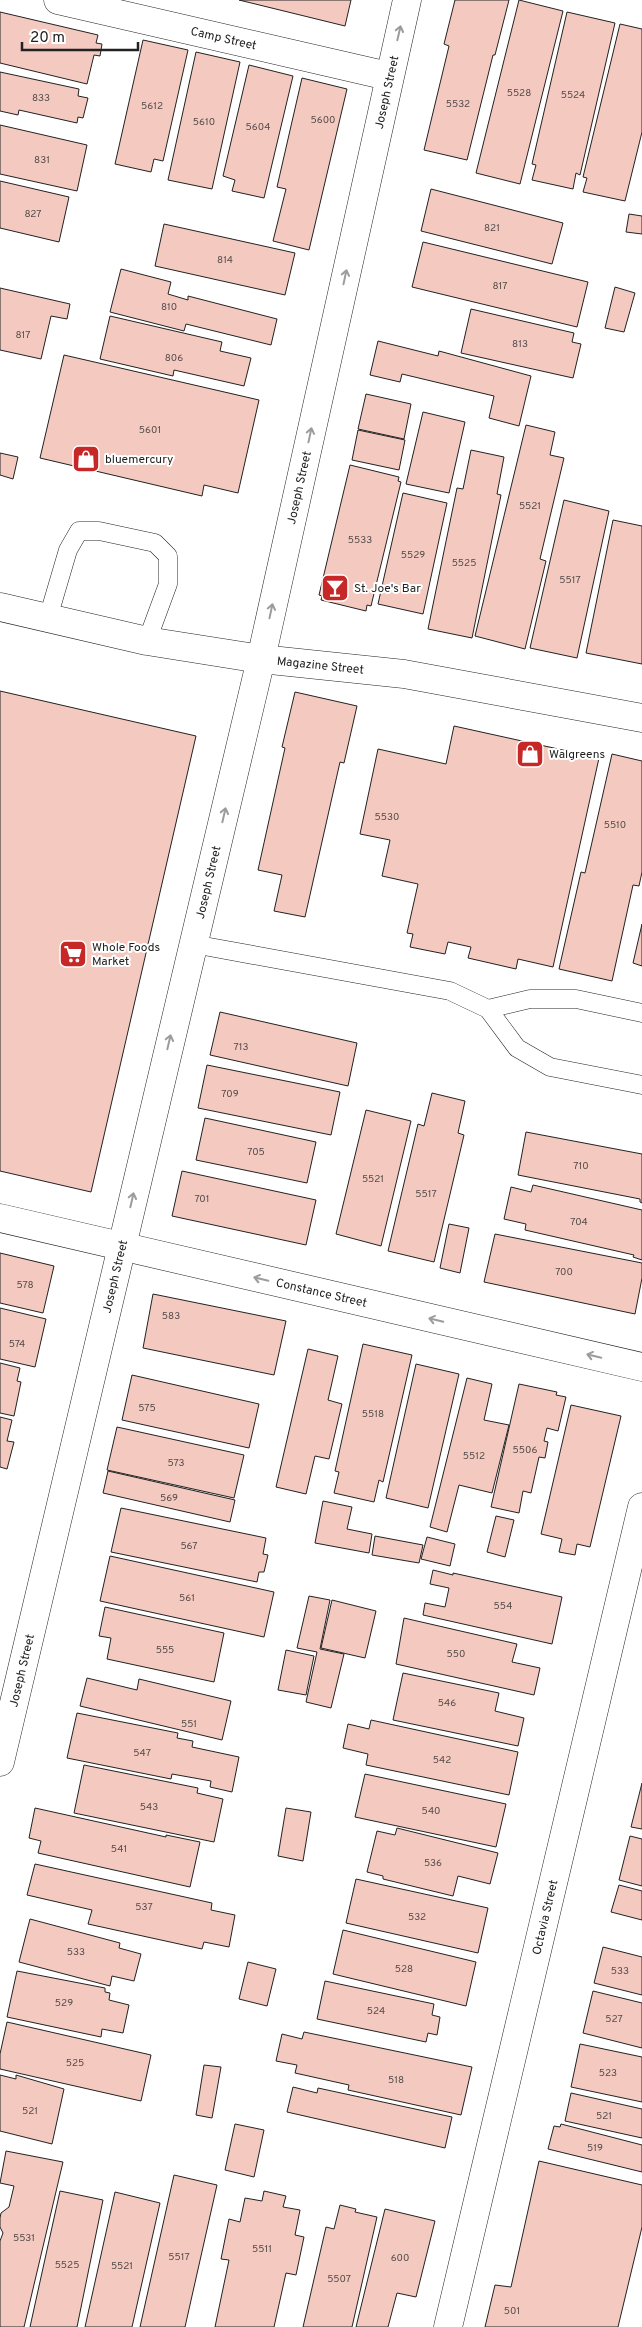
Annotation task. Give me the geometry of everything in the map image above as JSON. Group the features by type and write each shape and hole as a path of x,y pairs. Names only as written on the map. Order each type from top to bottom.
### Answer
{"street":[{"name":"Camp Street","path":"58,0 388,76"},
{"name":"Joseph Street","path":"0,1762 120,1247 261,659 406,0"},
{"name":"Magazine Street","path":"0,607 147,641 261,659 404,674 642,718"},
{"name":"Constance Street","path":"0,1218 642,1367"},
{"name":"Octavia Street","path":"448,2327 642,1507"}],"lane":[{"path":"48,618 68,550 80,530 99,530 156,543 168,556 168,584 147,641"},
{"path":"193,944 450,991 488,1009 517,1048 550,1067 642,1085"},
{"path":"488,1009 530,999 576,999 642,1013"}],"building":[{"path":"239,0 351,0 345,26"},
{"path":"455,0 509,0 495,55 493,55 467,160 424,150 449,46 444,44"},
{"path":"519,0 563,11 520,184 476,173"},
{"path":"0,12 98,35 96,43 102,44 100,56 94,55 87,84 0,63"},
{"path":"567,12 615,23 580,175 576,173 573,189 532,180 536,165 532,164"},
{"path":"620,24 642,29 642,132 625,201 583,192 587,178 583,177"},
{"path":"143,40 188,50 163,161 154,159 151,172 115,164"},
{"path":"196,52 240,62 212,189 168,180"},
{"path":"249,65 293,76 264,198 232,191 235,180 223,176"},
{"path":"0,72 79,89 78,96 88,98 83,118 78,117 77,123 19,110 18,115 0,111"},
{"path":"302,78 347,89 309,250 273,241 286,189 277,187"},
{"path":"0,125 87,145 77,191 0,174"},
{"path":"0,181 69,197 59,242 0,228"},
{"path":"431,189 563,223 552,264 421,231"},
{"path":"629,214 642,216 642,234 626,232"},
{"path":"164,224 295,253 285,295 155,266"},
{"path":"423,242 588,282 577,327 412,287"},
{"path":"121,269 171,282 168,294 188,300 188,296 277,319 271,345 186,324 184,331 110,312"},
{"path":"615,287 635,293 624,332 605,328"},
{"path":"0,288 70,304 67,319 51,316 41,359 0,350"},
{"path":"471,309 574,333 572,342 581,344 573,378 461,353"},
{"path":"110,316 222,342 220,351 251,358 244,386 174,370 173,376 100,359"},
{"path":"378,341 438,356 439,351 531,376 519,426 489,418 494,396 402,374 400,382 370,375"},
{"path":"64,355 259,400 238,493 204,485 202,496 40,458"},
{"path":"366,394 411,404 404,439 358,429"},
{"path":"423,412 465,422 449,493 406,484"},
{"path":"526,425 555,432 550,455 564,458 540,559 546,561 525,649 475,636"},
{"path":"358,430 405,440 399,470 352,460"},
{"path":"471,450 504,457 497,494 501,495 472,638 428,629 457,488 463,489"},
{"path":"0,453 18,457 13,479 0,475"},
{"path":"350,465 399,477 398,481 401,482 371,606 367,605 366,611 321,600 322,596 319,595"},
{"path":"403,493 447,503 423,614 378,604"},
{"path":"564,500 609,511 577,658 530,648"},
{"path":"613,520 642,526 642,664 586,653"},
{"name":"Whole Foods Market","path":"0,691 196,736 91,1192 0,1171"},
{"path":"295,692 357,706 344,763 340,762 305,917 274,911 282,875 258,870 285,748 282,747"},
{"path":"454,726 599,758 553,967 518,959 516,969 468,958 471,947 448,942 445,954 410,947 413,934 407,933 418,884 382,876 390,840 360,834 378,749 446,764"},
{"path":"612,754 642,761 642,872 639,886 633,885 612,981 559,969 581,872 585,873"},
{"path":"642,924 642,966 633,963"},
{"path":"220,1012 357,1043 348,1086 210,1055"},
{"path":"207,1065 340,1092 331,1135 198,1108"},
{"path":"432,1093 465,1101 458,1133 464,1135 434,1262 388,1251 418,1124 424,1126"},
{"path":"366,1110 411,1121 381,1246 336,1234"},
{"path":"205,1118 316,1142 307,1183 196,1160"},
{"path":"526,1132 642,1154 642,1203 640,1199 518,1175"},
{"path":"182,1171 316,1200 306,1245 172,1216"},
{"path":"533,1185 642,1210 642,1260 633,1257 634,1255 525,1230 526,1224 504,1219 511,1187 531,1192"},
{"path":"449,1224 469,1228 460,1273 440,1268"},
{"path":"495,1234 642,1263 642,1278 635,1314 484,1282"},
{"path":"0,1253 54,1266 43,1313 0,1303"},
{"path":"153,1294 286,1321 274,1375 143,1348"},
{"path":"0,1308 46,1319 35,1367 0,1359"},
{"path":"363,1344 412,1355 383,1482 379,1480 374,1502 334,1493 339,1472 335,1471"},
{"path":"308,1349 338,1356 328,1400 342,1404 329,1459 315,1456 306,1494 276,1487"},
{"path":"0,1363 20,1368 17,1381 21,1382 14,1416 0,1413"},
{"path":"416,1364 459,1374 428,1508 386,1498"},
{"path":"132,1375 259,1404 249,1448 122,1420"},
{"path":"467,1378 492,1384 484,1420 509,1425 492,1493 459,1485 447,1532 430,1527"},
{"path":"519,1384 557,1392 556,1395 566,1397 558,1431 547,1428 544,1441 548,1442 545,1458 539,1457 531,1493 523,1491 519,1513 491,1507"},
{"path":"571,1405 621,1416 590,1547 577,1544 575,1555 559,1552 562,1539 541,1534"},
{"path":"0,1417 12,1420 7,1441 14,1442 7,1469 0,1467"},
{"path":"117,1427 244,1455 234,1498 107,1470"},
{"path":"108,1471 235,1500 230,1522 103,1493"},
{"path":"323,1501 352,1507 347,1529 372,1534 369,1553 315,1543"},
{"path":"121,1508 266,1538 263,1554 268,1555 264,1572 259,1572 257,1582 111,1552"},
{"path":"496,1516 514,1520 505,1557 487,1552"},
{"path":"375,1536 423,1545 419,1563 372,1555"},
{"path":"427,1537 455,1544 450,1566 421,1559"},
{"path":"110,1556 274,1592 264,1637 100,1601"},
{"path":"433,1570 562,1597 552,1644 423,1615 425,1603 445,1607 449,1588 430,1584"},
{"path":"309,1596 330,1600 320,1649 344,1654 331,1708 306,1702 317,1652 297,1648"},
{"path":"332,1600 376,1611 365,1658 321,1648"},
{"path":"105,1607 224,1633 214,1682 107,1659 111,1638 99,1636"},
{"path":"404,1618 517,1644 512,1662 540,1668 534,1695 396,1664"},
{"path":"286,1650 314,1656 306,1695 278,1690"},
{"path":"403,1673 499,1693 495,1711 524,1718 518,1746 393,1720"},
{"path":"87,1678 137,1690 139,1679 231,1701 222,1740 80,1706"},
{"path":"77,1713 178,1733 177,1738 193,1741 192,1747 239,1757 232,1792 210,1787 211,1781 172,1774 171,1779 67,1758"},
{"path":"371,1720 518,1752 509,1795 366,1765 368,1754 343,1748 348,1724 369,1729"},
{"path":"84,1765 198,1788 197,1793 223,1799 214,1842 74,1813"},
{"path":"365,1774 506,1804 496,1847 355,1817"},
{"path":"642,1783 642,1829 631,1827"},
{"path":"35,1808 166,1837 166,1835 200,1842 190,1887 38,1853 41,1841 29,1838"},
{"path":"286,1808 311,1812 303,1861 278,1856"},
{"path":"397,1828 498,1853 490,1884 458,1876 453,1896 383,1879 383,1876 367,1872 377,1831 395,1835"},
{"path":"630,1836 642,1839 642,1886 619,1880"},
{"path":"35,1864 212,1903 211,1910 235,1915 229,1947 204,1942 202,1949 88,1924 92,1910 27,1895"},
{"path":"356,1879 488,1908 478,1953 346,1923"},
{"path":"619,1885 642,1891 642,1920 611,1912"},
{"path":"30,1919 120,1943 119,1948 141,1954 134,1981 112,1976 110,1986 19,1962"},
{"path":"343,1930 476,1962 466,2006 333,1974"},
{"path":"603,1947 642,1957 642,1995 594,1983"},
{"path":"248,1962 276,1969 267,2006 239,1999"},
{"path":"17,1971 105,1988 105,1992 110,1993 109,2000 129,2005 123,2033 102,2029 101,2037 7,2017"},
{"path":"325,1981 434,2004 432,2015 440,2017 437,2035 428,2033 426,2042 317,2019"},
{"path":"593,1991 642,2003 642,2048 583,2033"},
{"path":"7,2022 151,2055 141,2101 0,2069 0,2054"},
{"path":"304,2032 472,2067 461,2115 348,2090 349,2085 295,2073 297,2065 276,2061 282,2034 302,2039"},
{"path":"580,2044 642,2057 642,2102 571,2087"},
{"path":"204,2065 221,2067 212,2118 196,2115"},
{"path":"0,2075 16,2079 16,2075 64,2089 52,2144 0,2131"},
{"path":"293,2087 317,2093 318,2088 452,2117 445,2148 287,2112"},
{"path":"571,2093 642,2109 642,2138 565,2121"},
{"path":"235,2124 264,2130 254,2177 225,2170"},
{"path":"561,2124 642,2145 642,2172 548,2149 554,2126 560,2127"},
{"path":"6,2151 63,2162 24,2327 0,2327 0,2241 3,2233 0,2227 0,2218 1,2213 9,2207 14,2186 0,2183"},
{"path":"539,2161 642,2185 642,2227 618,2327 485,2327 495,2285 511,2287"},
{"path":"174,2175 217,2185 185,2327 140,2327"},
{"path":"60,2191 103,2200 77,2327 30,2327"},
{"path":"264,2191 286,2196 283,2207 300,2210 295,2235 304,2237 296,2275 286,2273 274,2327 215,2327 229,2260 221,2259 229,2219 240,2222 245,2198 262,2201"},
{"path":"115,2192 160,2203 132,2327 85,2327"},
{"path":"340,2205 356,2209 355,2212 377,2217 352,2327 303,2327 326,2227 334,2229"},
{"path":"385,2209 435,2221 416,2297 397,2293 388,2327 356,2327"}],"place":[{"name":"bluemercury","path":"86,459"},
{"name":"St. Joe's Bar","path":"335,588"},
{"name":"Walgreens","path":"530,754"},
{"name":"Whole Foods Market","path":"73,954"}]}
